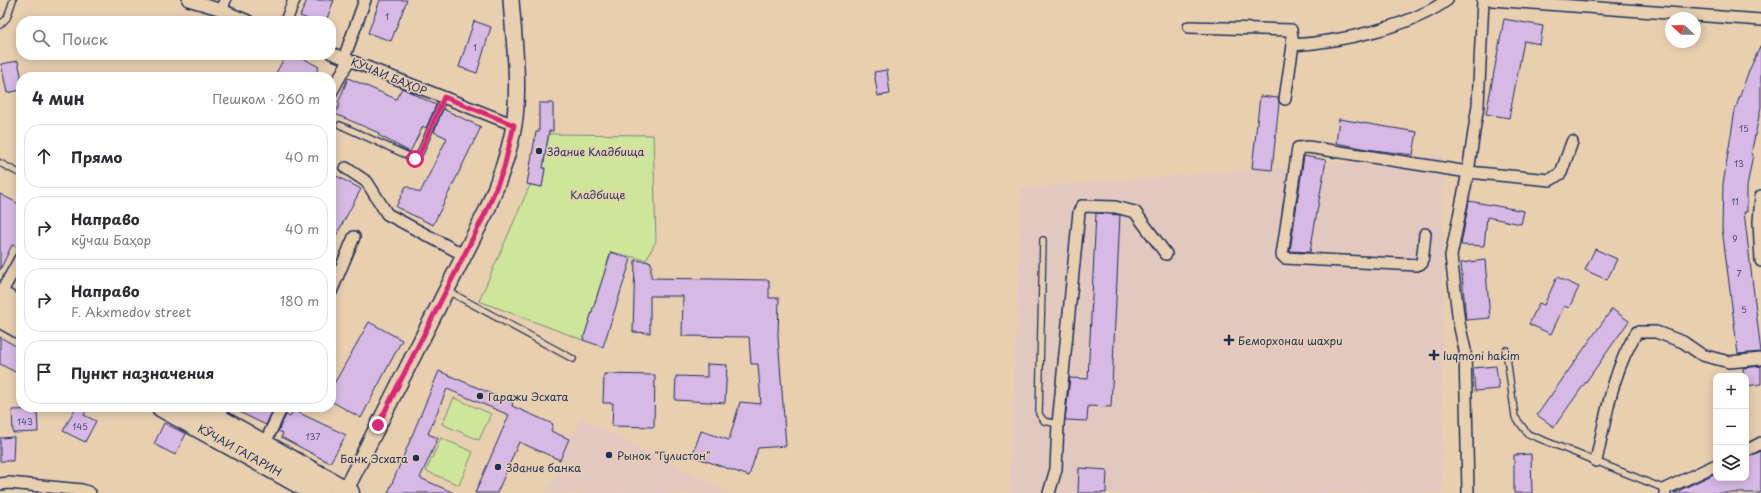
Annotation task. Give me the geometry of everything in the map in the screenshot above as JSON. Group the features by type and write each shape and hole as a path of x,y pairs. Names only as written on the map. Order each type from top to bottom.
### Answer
{"highway":[{"path":"0,295 16,305"},
{"path":"0,317 16,326"},
{"name":"КӮЧАИ ГАГАРИН","path":"171,412 317,493"},
{"name":"КӮЧАИ ГАГАРИН","path":"206,412 346,492"}],"main road":[{"path":"346,492 487,210 504,168 514,125 516,86 511,0"}],"street":[{"path":"188,0 224,5 240,16"},
{"path":"288,16 294,0"},
{"path":"336,82 346,59 365,0"},
{"path":"1293,45 1322,43 1392,25 1419,17 1447,0"},
{"path":"1468,493 1465,350 1459,323 1451,256 1468,172 1478,105 1483,0"},
{"path":"1492,0 1761,20"},
{"path":"1189,27 1291,30 1293,45 1285,99"},
{"name":"КӮЧАИ БАҲОР","path":"336,55 514,125"},
{"path":"1425,234 1422,263 1417,265 1285,258 1282,255 1298,148 1308,147 1468,172 1550,180 1561,173 1572,142"},
{"path":"346,168 367,182 387,214 464,255"},
{"path":"1761,196 1759,222 1761,262"},
{"path":"1049,493 1056,469 1058,424 1079,212 1082,206 1115,207 1135,212 1166,254"},
{"path":"336,280 354,237"},
{"path":"0,295 16,266"},
{"path":"1596,461 1612,386 1625,350 1637,332 1656,332 1683,342 1702,355 1729,362 1761,359"},
{"path":"264,445 280,412"},
{"path":"1749,450 1761,444"},
{"path":"1665,491 1713,467"},
{"path":"0,484 9,483 82,490 90,493"}],"lane":[{"path":"0,24 7,18 13,0"},
{"path":"340,125 415,159 420,153 444,97"},
{"path":"0,163 16,171"},
{"path":"1043,240 1039,414 1044,421 1058,424"},
{"path":"446,290 573,360"},
{"path":"1506,350 1515,417 1528,434 1665,491"}],"shaded area":[{"name":"Беморхонаи шахри","path":"1444,155 1442,493 1009,493 1022,188"},
{"name":"Рынок \"Гулистон\"","path":"581,418 729,493 546,493"}],"green space":[{"name":"Кладбище","path":"549,134 653,135 656,241 646,260 611,252 583,340 479,301 530,185 542,187 545,169 543,168"},
{"path":"454,398 491,414 479,440 442,424"},
{"path":"441,438 473,452 459,485 426,471"}],"building":[{"path":"307,0 334,0 328,16 300,16"},
{"path":"380,0 407,0 391,41 368,33"},
{"path":"1504,19 1543,26 1540,44 1524,41 1509,118 1486,114"},
{"path":"474,21 491,27 477,73 459,67"},
{"path":"1761,45 1761,107 1751,154 1753,154 1747,187 1747,212 1744,212 1761,352 1738,354 1722,228 1723,184 1735,110 1748,73"},
{"path":"283,60 306,60 319,67 316,72 277,72"},
{"path":"18,61 20,72 16,72 16,91 7,93 1,64"},
{"path":"887,70 890,94 878,96 874,72"},
{"path":"348,78 396,99 402,88 436,105 426,128 423,126 410,152 378,135 379,133 336,114 340,104 338,103"},
{"path":"1260,96 1278,98 1279,103 1272,170 1252,168"},
{"name":"Здание Кладбища","path":"539,103 553,103 553,131 549,131 543,168 545,168 542,187 527,184 536,132 539,132"},
{"path":"443,109 481,127 433,225 396,207 406,186 420,193 447,138 434,132"},
{"path":"1339,119 1417,132 1413,155 1336,143"},
{"path":"1304,156 1326,160 1310,252 1290,251"},
{"path":"336,176 361,189 336,236"},
{"path":"0,194 16,202 16,247 12,245 0,270"},
{"path":"1469,201 1524,211 1521,224 1487,217 1484,246 1461,245"},
{"path":"1096,213 1120,215 1111,407 1088,406 1087,421 1065,420 1070,378 1088,379"},
{"path":"1595,249 1617,259 1607,280 1585,270"},
{"path":"611,252 631,259 603,347 583,340"},
{"path":"635,260 651,262 651,278 769,280 769,298 779,298 778,337 786,446 758,448 749,476 692,456 701,431 729,440 740,402 761,404 758,364 751,364 749,337 682,336 683,296 650,296 650,333 633,332"},
{"path":"1485,260 1490,318 1466,320 1461,263"},
{"path":"1557,277 1579,287 1569,308 1564,306 1551,334 1529,324 1539,303 1544,305"},
{"path":"1612,309 1629,321 1554,427 1537,415"},
{"path":"369,322 402,340 361,418 336,404 336,380"},
{"path":"0,337 16,346 16,372 0,364"},
{"path":"707,364 727,365 725,403 675,400 676,376 707,377"},
{"path":"1496,366 1499,389 1475,391 1473,368"},
{"path":"1761,366 1761,384 1749,386 1749,373 1744,373 1743,368"},
{"path":"439,371 513,403 512,406 553,424 551,431 569,439 560,460 519,442 497,493 475,493 509,415 447,389 428,434 438,438 420,478 454,493 388,493"},
{"path":"604,374 655,375 654,427 612,426 613,403 603,403"},
{"path":"12,410 16,410 16,412 37,412 38,432 13,433"},
{"path":"73,412 86,412 84,415 96,421 85,442 63,431"},
{"path":"239,412 272,412 266,425"},
{"path":"292,412 297,412 346,435 330,463 281,437 283,433 278,431 286,415 290,417"},
{"path":"164,423 186,434 175,455 154,444"},
{"path":"14,437 13,461 0,461 0,438"},
{"path":"1761,451 1761,493 1674,493 1713,474 1713,481 1749,481 1749,457"},
{"path":"1531,454 1532,493 1514,493 1514,455"},
{"path":"1079,468 1107,470 1106,493 1078,493"}],"place":[{"name":"Здание Кладбища","path":"539,151"},
{"name":"Беморхонаи шахри","path":"1229,340"},
{"name":"luqmoni hakim","path":"1434,355"},
{"name":"Гаражи Эсхата","path":"480,396"},
{"name":"Рынок \"Гулистон\"","path":"609,455"},
{"name":"Банк Эсхата","path":"416,458"},
{"name":"Здание банка","path":"498,467"}],"route":[{"path":"378,425 487,210 504,168 514,125 444,97 420,153 415,159"}]}
